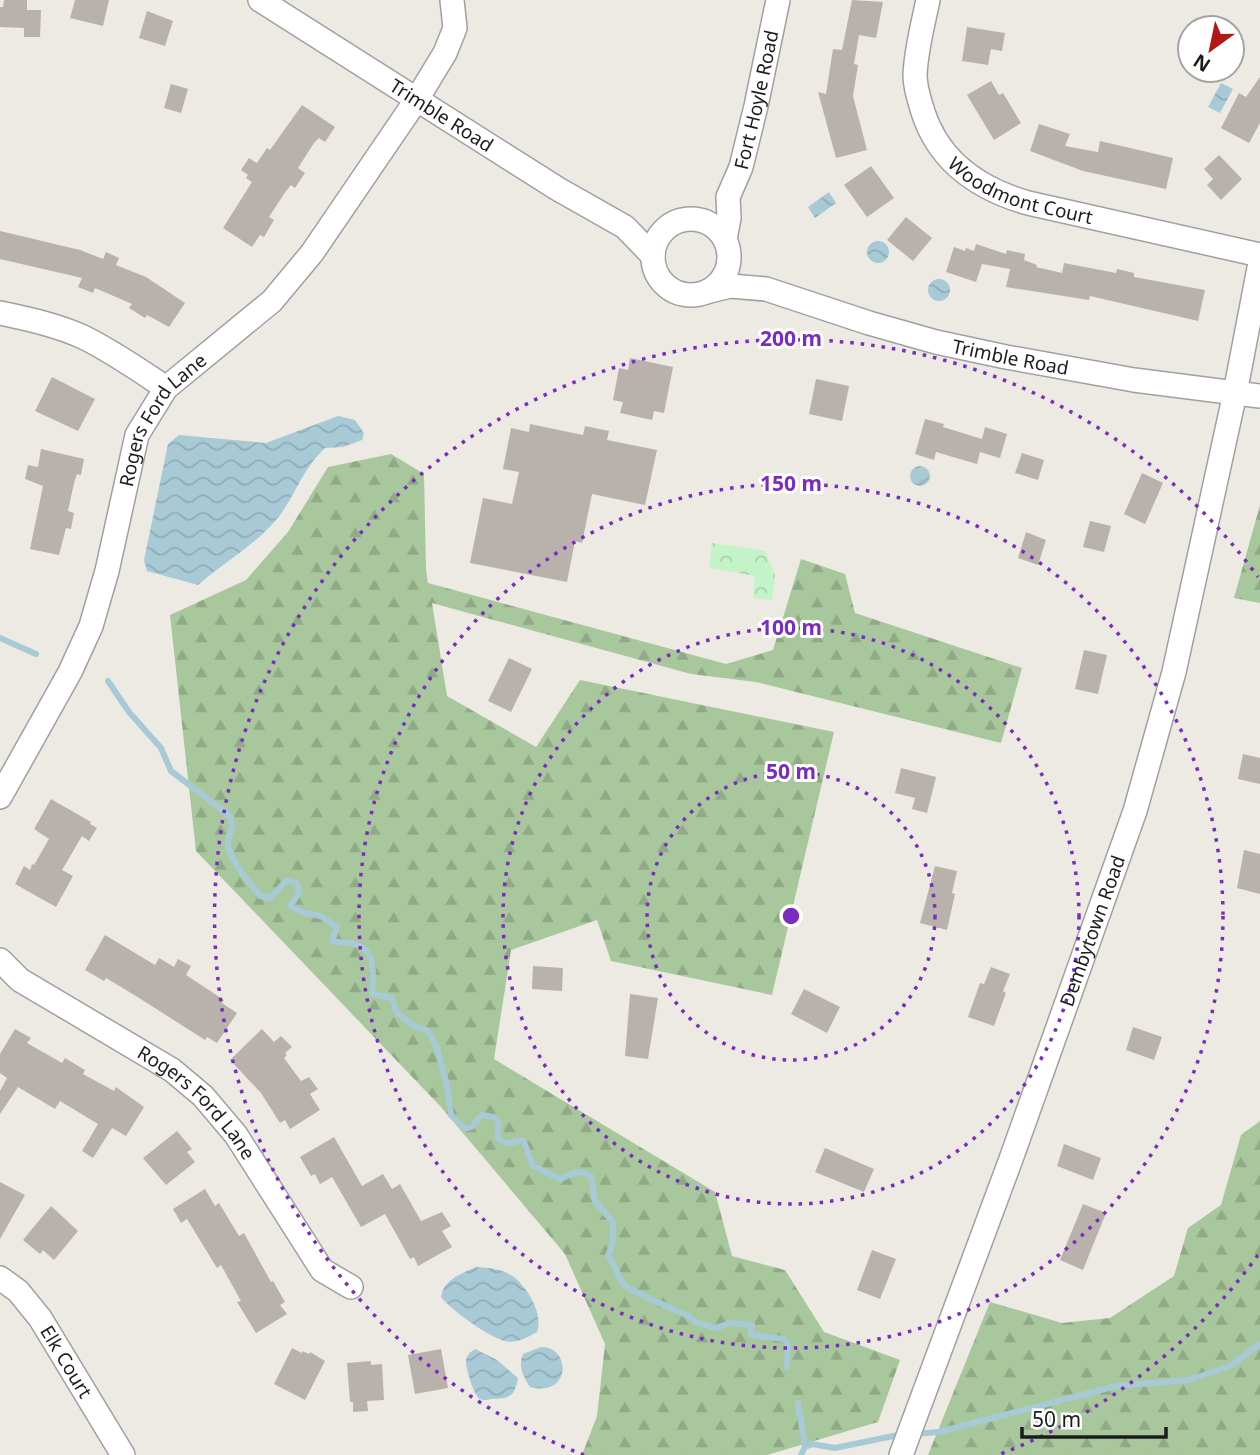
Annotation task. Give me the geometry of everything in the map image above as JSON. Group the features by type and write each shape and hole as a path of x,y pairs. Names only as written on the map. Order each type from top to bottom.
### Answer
{"street":[{"name":"Trimble Road","path":"260,0 558,189 625,227 653,256"},
{"name":"Rogers Ford Lane","path":"0,797 70,672 92,626 137,435 166,388 272,301 312,253 417,99 445,53 455,28 452,0"},
{"name":"Fort Hoyle Road","path":"727,245 729,197 741,167 757,106 778,0"},
{"name":"Woodmont Court","path":"928,0 916,57 916,92 927,125 936,141 957,167 971,178 999,194 1028,203 1260,255"},
{"path":"695,219 711,205 729,197"},
{"path":"695,219 717,230 727,245 729,263 725,275 717,285 694,295 681,294 660,280 654,269 655,244 671,225 682,220 695,219"},
{"path":"625,227 634,224 671,225"},
{"name":"Trimble Road","path":"727,245 766,289"},
{"name":"Dembytown Road","path":"902,1454 1007,1172 1135,811 1174,672 1235,393 1260,262"},
{"name":"Trimble Road","path":"706,292 730,286 766,289 869,323 960,347 1134,380 1260,396"},
{"path":"0,313 82,337 166,388"},
{"name":"Rogers Ford Lane","path":"0,960 20,980 172,1070 203,1096 236,1135 322,1270 351,1287"},
{"name":"Elk Court","path":"0,1278 18,1291 40,1318 123,1455"}],"green space":[{"path":"391,454 424,474 428,583 726,664 773,650 801,559 845,574 855,613 1022,668 1001,743 756,682 691,674 432,603 447,696 536,747 580,680 834,732 772,995 611,961 597,920 511,950 494,1059 715,1192 732,1256 785,1270 824,1332 900,1360 878,1422 767,1455 582,1455 597,1416 605,1344 565,1254 441,1107 196,851 170,615 246,580 288,532 328,467"},
{"path":"1260,505 1260,603 1234,598"},
{"path":"712,543 765,551 775,575 772,600 753,598 755,576 709,568"},
{"path":"1260,1121 1260,1455 928,1455 990,1302 1062,1323 1110,1318 1174,1276 1188,1228 1221,1205 1241,1135"}],"water":[{"path":"1220,84 1233,89 1220,113 1208,107"},
{"path":"829,192 836,203 815,218 808,207"},
{"path":"878,241 886,244 889,252 886,260 878,263 870,260 867,252 870,244"},
{"path":"939,279 947,282 950,290 947,298 939,301 931,298 928,290 931,282"},
{"path":"338,416 355,420 364,433 362,440 343,447 325,448 305,473 280,515 252,544 198,585 147,571 144,560 168,444 179,435 266,443"},
{"path":"920,466 927,469 930,476 927,483 920,486 913,483 910,476 913,469"},
{"path":"476,1267 505,1272 522,1284 536,1308 539,1325 537,1332 518,1341 498,1339 461,1315 441,1297 454,1278"},
{"path":"541,1347 558,1354 562,1362 560,1379 554,1385 544,1388 530,1387 521,1367 523,1354"},
{"path":"475,1349 497,1360 518,1378 515,1390 510,1396 485,1400 478,1397 466,1362"}],"building":[{"path":"4,0 27,0 27,10 41,10 40,37 24,37 24,28 0,27 0,7 3,7"},
{"path":"75,0 109,0 103,26 70,18"},
{"path":"852,0 883,2 876,38 859,35 854,64 858,65 853,96 867,150 836,158 818,92 826,94 833,49 842,50"},
{"path":"147,11 173,21 165,46 139,38"},
{"path":"967,27 1005,33 1002,51 991,49 988,65 962,61"},
{"path":"1260,77 1260,123 1249,143 1221,128 1239,93 1246,97"},
{"path":"991,81 999,95 1003,93 1021,123 994,140 967,95"},
{"path":"171,84 188,89 181,113 164,108"},
{"path":"302,105 335,127 325,142 319,138 314,143 298,168 305,173 295,188 291,185 286,191 269,217 274,220 264,237 260,235 252,247 223,228 252,182 241,170 249,158 257,163 267,148 270,150"},
{"path":"1039,124 1070,134 1065,146 1098,152 1100,141 1173,158 1166,189 1083,171 1030,151"},
{"path":"1219,155 1242,179 1221,200 1207,185 1213,179 1204,169"},
{"path":"871,166 894,198 867,217 844,185"},
{"path":"906,217 932,238 913,261 887,240"},
{"path":"0,231 80,250 103,259 106,252 119,258 116,265 146,277 185,303 169,327 147,315 145,318 129,308 132,304 95,288 93,293 78,287 82,278 0,259"},
{"path":"976,244 1006,254 1007,250 1025,254 1024,260 1037,265 1036,267 1062,273 1064,263 1116,273 1117,269 1134,273 1134,277 1205,290 1198,321 1090,296 1089,300 1006,287 1010,269 982,264 976,282 946,272 954,247 974,251"},
{"path":"630,358 673,367 664,413 654,411 652,420 620,413 623,402 613,400 619,368 628,370"},
{"path":"52,377 95,399 78,431 35,411"},
{"path":"816,379 849,386 842,421 809,414"},
{"path":"925,419 982,439 985,427 1007,434 1000,458 980,452 977,464 936,452 934,460 915,454"},
{"path":"530,424 583,435 585,426 609,431 607,440 657,450 645,505 592,494 582,543 575,541 567,582 470,563 483,498 512,504 519,472 503,469 511,428 529,432"},
{"path":"41,449 84,459 81,475 77,474 74,483 68,511 74,513 71,529 66,528 59,555 30,549 43,486 25,479 28,465 38,467"},
{"path":"1022,453 1044,460 1038,480 1015,473"},
{"path":"1142,473 1163,483 1145,524 1124,514"},
{"path":"1090,521 1111,526 1104,552 1083,547"},
{"path":"1026,532 1046,540 1038,565 1018,558"},
{"path":"1084,650 1107,655 1098,694 1075,689"},
{"path":"509,658 532,669 511,712 488,701"},
{"path":"1243,754 1260,758 1260,784 1238,779"},
{"path":"901,768 936,777 927,813 912,809 915,798 895,793"},
{"path":"51,799 97,828 89,841 82,836 62,870 73,876 56,907 15,884 24,866 30,870 32,864 34,865 49,839 34,829"},
{"path":"1244,850 1260,854 1260,894 1237,888"},
{"path":"935,866 957,871 947,930 920,923"},
{"path":"105,935 155,965 159,958 174,967 178,959 191,966 186,975 224,1000 222,1003 237,1013 217,1043 207,1037 205,1040 106,978 104,981 85,970"},
{"path":"533,966 563,968 562,991 532,989"},
{"path":"991,967 1010,974 994,1026 968,1017 980,983 984,984"},
{"path":"804,989 840,1007 827,1033 791,1014"},
{"path":"630,994 658,998 648,1059 625,1056"},
{"path":"1133,1027 1162,1037 1154,1060 1126,1050"},
{"path":"15,1029 31,1038 27,1043 62,1063 65,1058 85,1070 83,1074 114,1091 116,1087 144,1107 126,1136 112,1128 93,1158 82,1151 98,1124 60,1101 55,1109 18,1087 0,1114 0,1091 7,1078 0,1073 0,1054"},
{"path":"262,1029 274,1042 281,1036 292,1047 285,1053 287,1055 284,1058 301,1081 309,1077 318,1089 310,1094 320,1110 290,1129 285,1120 280,1123 261,1093 230,1060"},
{"path":"177,1131 192,1149 187,1152 195,1162 166,1185 143,1158"},
{"path":"334,1137 362,1186 383,1174 392,1189 400,1184 421,1221 442,1212 451,1226 442,1231 452,1247 418,1266 414,1257 410,1259 385,1214 361,1227 332,1177 320,1184 315,1174 311,1176 300,1157"},
{"path":"1064,1144 1101,1158 1093,1180 1057,1166"},
{"path":"825,1148 874,1169 864,1192 815,1172"},
{"path":"0,1182 25,1195 0,1239"},
{"path":"205,1189 215,1206 219,1203 239,1236 244,1233 285,1302 280,1305 287,1314 256,1333 237,1302 241,1301 221,1265 217,1268 187,1219 181,1223 173,1209"},
{"path":"1083,1204 1106,1213 1083,1270 1060,1260"},
{"path":"51,1206 78,1231 54,1260 43,1250 40,1254 23,1240"},
{"path":"872,1250 896,1259 880,1299 857,1290"},
{"path":"292,1348 302,1353 310,1352 325,1361 305,1400 274,1384"},
{"path":"441,1349 448,1388 415,1394 408,1355"},
{"path":"371,1361 371,1365 382,1364 384,1400 367,1401 368,1411 353,1412 347,1363"}],"waterway":[{"path":"0,638 36,654"},
{"path":"108,681 129,712 161,748 171,771 230,816 232,824 229,849 260,896 270,898 287,880 297,883 299,893 290,906 321,916 337,927 332,941 359,946 370,956 372,994 392,998 396,1012 414,1026 428,1031 437,1048 451,1115 465,1129 471,1127 482,1115 494,1117 499,1122 497,1137 505,1143 521,1140 524,1142 533,1166 561,1179 576,1172 591,1176 595,1201 613,1222 613,1242 608,1256 624,1285 689,1316 695,1322 715,1328 732,1323 752,1325 751,1335 784,1339 788,1343 787,1367"},
{"path":"914,1434 939,1432 1116,1386 1189,1380 1230,1366 1260,1344"},
{"path":"798,1403 805,1447"},
{"path":"801,1455 805,1447 812,1444 835,1448 903,1434"}]}
